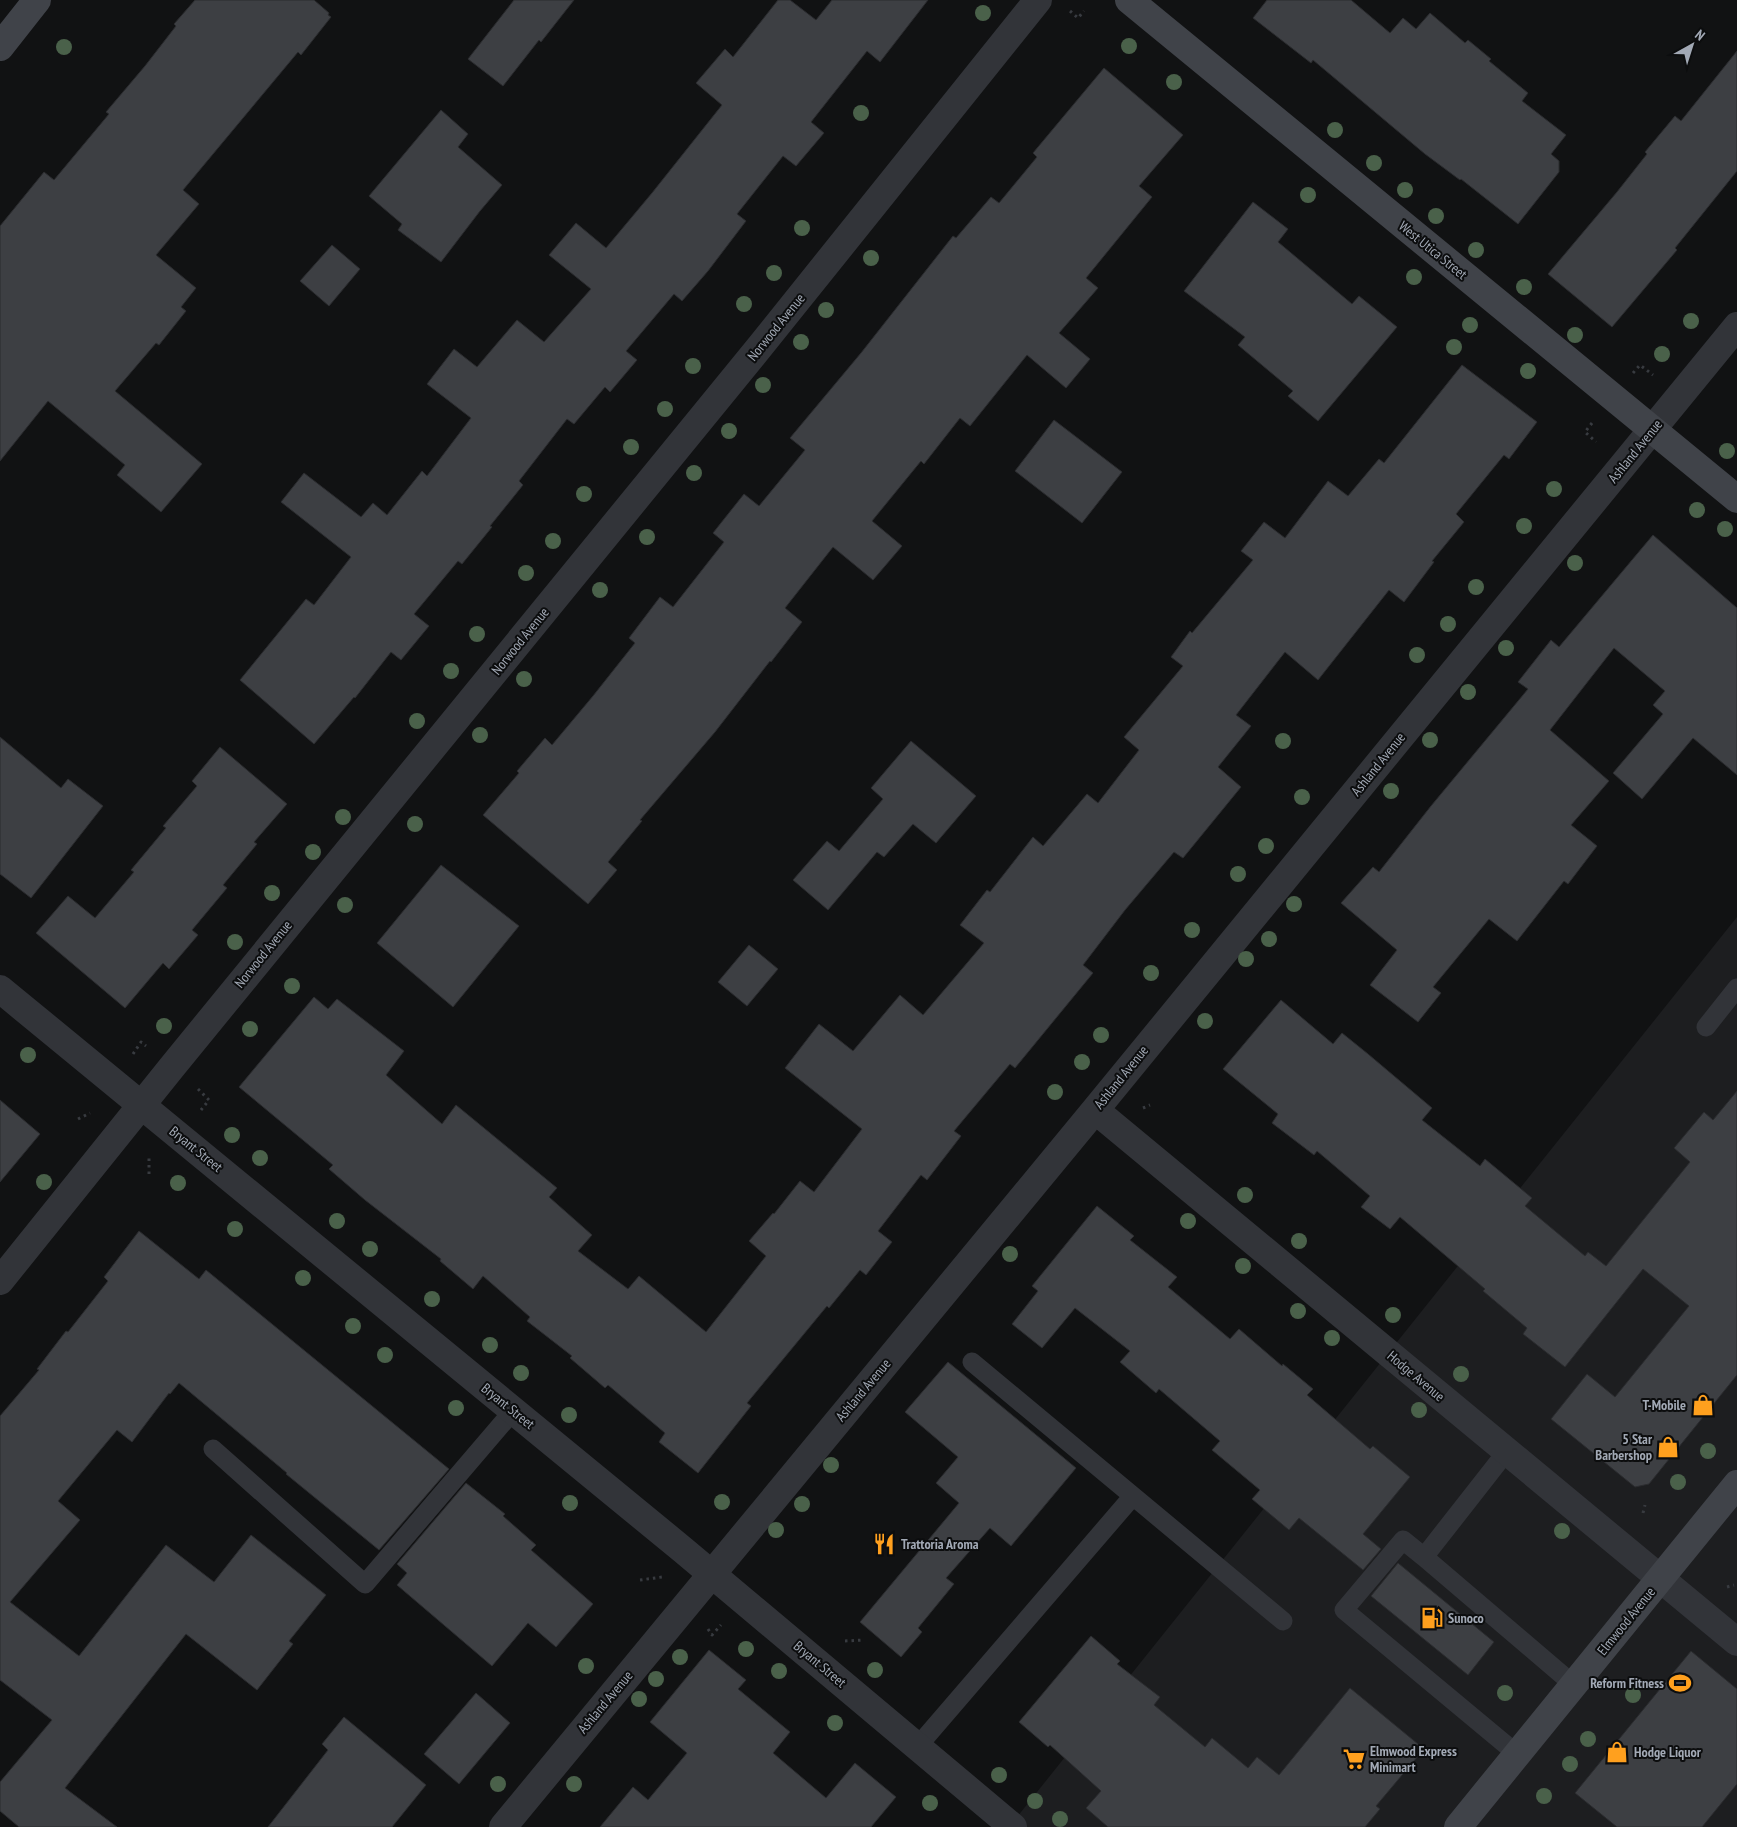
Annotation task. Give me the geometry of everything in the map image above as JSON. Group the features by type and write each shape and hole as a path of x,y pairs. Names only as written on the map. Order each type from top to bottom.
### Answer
{"street":[{"path":"0,47 37,0"},
{"name":"Norwood Avenue","path":"0,1281 141,1104 756,352 1038,0"},
{"name":"West Utica Street","path":"1129,0 1737,499"},
{"name":"Ashland Avenue","path":"502,1827 1094,1110 1737,326"},
{"name":"Bryant Street","path":"0,989 712,1574 1013,1827"},
{"name":"Hodge Avenue","path":"1094,1110 1737,1642"},
{"name":"Elmwood Avenue","path":"1458,1827 1737,1484"}],"lane":[{"path":"1706,1027 1737,988"},
{"path":"972,1362 1283,1621"},
{"path":"213,1449 365,1584 513,1411"},
{"path":"1424,1557 1507,1452"},
{"path":"918,1746 1132,1496"},
{"path":"1517,1754 1344,1610 1403,1540 1574,1685"}],"path":[{"path":"1066,6 1078,18 1084,11"},
{"path":"1640,365 1655,377"},
{"path":"1592,423 1584,432 1596,442"},
{"path":"128,1061 141,1042"},
{"path":"196,1087 209,1100"},
{"path":"149,1155 149,1174"},
{"path":"1643,1513 1644,1505"},
{"path":"640,1580 663,1577"},
{"path":"1727,1587 1734,1584"},
{"path":"712,1635 725,1620"},
{"path":"842,1641 864,1640"}],"shaded area":[{"path":"1737,917 1737,1827 1009,1827"}],"building":[{"path":"195,0 314,0 331,17 301,55 298,52 183,190 199,204 156,255 196,288 181,307 186,311 159,345 156,343 115,391 202,464 161,512 117,475 125,465 48,401 0,461 0,226 44,172 54,180 109,114 106,112 145,66 176,26 174,24"},
{"path":"514,0 574,0 541,42 539,40 503,86 468,59"},
{"path":"778,0 790,0 816,20 832,0 928,0 880,62 867,51 811,122 824,133 796,166 783,156 737,214 746,221 708,271 682,301 674,294 626,351 637,360 610,392 605,387 574,424 567,419 519,481 523,485 490,526 492,527 462,564 458,561 414,614 429,626 401,660 391,652 355,698 314,744 240,680 306,599 314,605 351,557 281,502 304,473 361,517 373,503 387,515 422,471 427,476 471,418 427,384 454,349 477,367 517,320 544,342 591,289 549,255 576,223 606,248 722,105 696,83 725,49 733,57"},
{"path":"1267,0 1351,0 1390,33 1403,18 1416,29 1430,13 1465,43 1468,40 1491,59 1489,61 1528,93 1522,101 1566,135 1551,154 1559,161 1559,172 1518,224 1461,179 1425,154 1313,60 1311,63 1253,18"},
{"path":"1737,51 1737,171 1675,248 1677,250 1612,327 1548,274 1617,192 1647,154 1645,152 1675,116 1681,121"},
{"path":"1104,68 1183,135 1139,186 1152,197 1086,278 1098,288 1059,333 1090,359 1066,388 1027,355 970,426 960,418 924,464 921,461 872,521 902,546 873,580 833,547 785,608 802,622 715,732 640,820 642,821 608,862 617,870 588,904 483,815 519,773 517,771 545,738 552,745 593,696 635,643 629,638 660,597 673,607 724,542 713,533 744,494 759,506 805,450 790,438 861,353 953,236 956,238 991,197 999,203 1037,157 1033,153"},
{"path":"441,110 468,134 458,147 502,185 441,262 398,230 402,224 369,196"},
{"path":"1253,202 1288,229 1278,242 1352,304 1359,296 1397,327 1318,421 1288,396 1293,391 1238,345 1245,337 1184,291"},
{"path":"332,245 360,269 329,306 300,281"},
{"path":"1462,365 1537,422 1509,459 1504,455 1456,514 1464,522 1432,561 1434,562 1404,602 1389,590 1318,680 1285,652 1236,715 1251,726 1218,767 1241,787 1183,858 1174,852 1125,910 1083,965 1093,973 1015,1068 1010,1064 954,1131 961,1136 927,1180 921,1175 878,1231 892,1242 866,1275 860,1270 829,1308 827,1306 747,1403 751,1406 698,1473 659,1442 665,1433 608,1385 605,1388 570,1358 572,1356 527,1321 530,1317 483,1276 473,1289 440,1261 441,1259 365,1200 329,1169 333,1165 239,1087 314,997 328,1009 337,999 404,1051 386,1075 442,1124 456,1105 557,1188 549,1197 592,1235 578,1251 628,1289 639,1276 706,1332 766,1256 749,1241 774,1214 800,1181 814,1192 862,1129 785,1068 819,1024 853,1051 900,995 923,1015 984,943 960,925 987,890 990,892 1033,837 1043,846 1087,794 1098,803 1139,750 1124,737 1183,666 1171,657 1190,631 1192,633 1253,560 1241,551 1264,522 1285,538 1328,481 1348,496 1379,459 1384,463"},
{"path":"1054,420 1122,472 1082,523 1015,471"},
{"path":"1653,535 1737,608 1737,775 1693,738 1642,799 1613,773 1663,714 1653,705 1665,691 1614,648 1550,730 1609,781 1571,825 1597,846 1568,884 1564,881 1517,941 1489,919 1433,987 1441,993 1418,1022 1370,985 1397,950 1341,903 1373,867 1379,872 1528,689 1518,682 1551,640 1559,647"},
{"path":"0,737 61,788 68,779 103,806 31,898 0,874"},
{"path":"911,741 976,796 936,843 913,824 884,857 877,852 828,910 793,880 827,841 839,851 883,799 871,788"},
{"path":"220,747 287,804 254,842 257,844 223,885 227,888 192,930 198,935 169,969 163,963 125,1008 36,933 68,896 95,918 134,872 131,870 166,828 163,826 197,786 192,781"},
{"path":"441,865 519,926 453,1007 377,943"},
{"path":"749,945 778,969 747,1006 718,982"},
{"path":"1281,1000 1333,1044 1342,1033 1368,1054 1432,1108 1422,1120 1480,1166 1485,1159 1532,1198 1525,1206 1585,1256 1588,1252 1606,1266 1690,1162 1674,1148 1704,1112 1713,1120 1737,1091 1737,1375 1649,1484 1635,1487 1551,1419 1587,1374 1615,1397 1689,1306 1643,1269 1565,1367 1523,1334 1527,1328 1483,1291 1485,1289 1400,1217 1390,1229 1361,1207 1370,1196 1317,1151 1314,1155 1272,1123 1278,1114 1223,1069"},
{"path":"0,1100 40,1134 0,1182"},
{"path":"1097,1206 1134,1236 1130,1240 1177,1277 1168,1287 1230,1339 1239,1329 1282,1366 1283,1364 1313,1389 1307,1395 1370,1449 1373,1446 1410,1477 1363,1534 1381,1549 1363,1570 1299,1518 1289,1530 1252,1499 1260,1490 1212,1450 1220,1441 1159,1389 1156,1393 1120,1362 1130,1351 1075,1308 1042,1348 1012,1324 1038,1291 1032,1286"},
{"path":"139,1231 199,1279 206,1270 449,1469 379,1550 179,1383 169,1393 132,1442 117,1430 58,1501 80,1520 10,1602 79,1656 166,1545 214,1582 251,1535 326,1595 289,1641 293,1644 257,1690 186,1634 65,1788 117,1827 19,1827 0,1811 0,1782 52,1720 0,1680 0,1416 39,1370 37,1369 66,1331 68,1332 108,1281 104,1277"},
{"path":"948,1362 1076,1468 1011,1546 990,1528 946,1578 954,1584 918,1628 922,1632 901,1657 860,1622 959,1503 936,1483 958,1457 905,1412"},
{"path":"466,1483 505,1514 503,1516 536,1545 531,1550 593,1604 556,1647 528,1623 492,1666 397,1585 407,1573 397,1564"},
{"name":"Sunoco","path":"1398,1563 1494,1642 1468,1675 1371,1596"},
{"path":"1091,1636 1120,1661 1117,1664 1160,1697 1154,1705 1205,1747 1212,1738 1248,1768 1257,1757 1279,1775 1350,1688 1424,1749 1376,1806 1380,1809 1365,1827 1108,1827 1086,1808 1101,1791 1050,1745 1048,1747 1019,1722"},
{"path":"709,1650 746,1680 738,1689 790,1732 773,1753 826,1798 855,1763 896,1797 871,1827 600,1827 633,1787 648,1800 687,1753 650,1722"},
{"path":"1691,1651 1737,1689 1737,1784 1702,1827 1617,1827 1575,1793"},
{"path":"476,1693 510,1723 459,1784 424,1754"},
{"path":"344,1717 426,1785 392,1827 268,1827 328,1750 322,1744"}],"place":[{"name":"T-Mobile","path":"1703,1405"},
{"name":"5 Star Barbershop","path":"1668,1447"},
{"name":"Trattoria Aroma","path":"884,1544"},
{"name":"Sunoco","path":"1432,1618"},
{"name":"Reform Fitness","path":"1680,1683"},
{"name":"Hodge Liquor","path":"1617,1752"},
{"name":"Elmwood Express Minimart","path":"1354,1759"}]}
